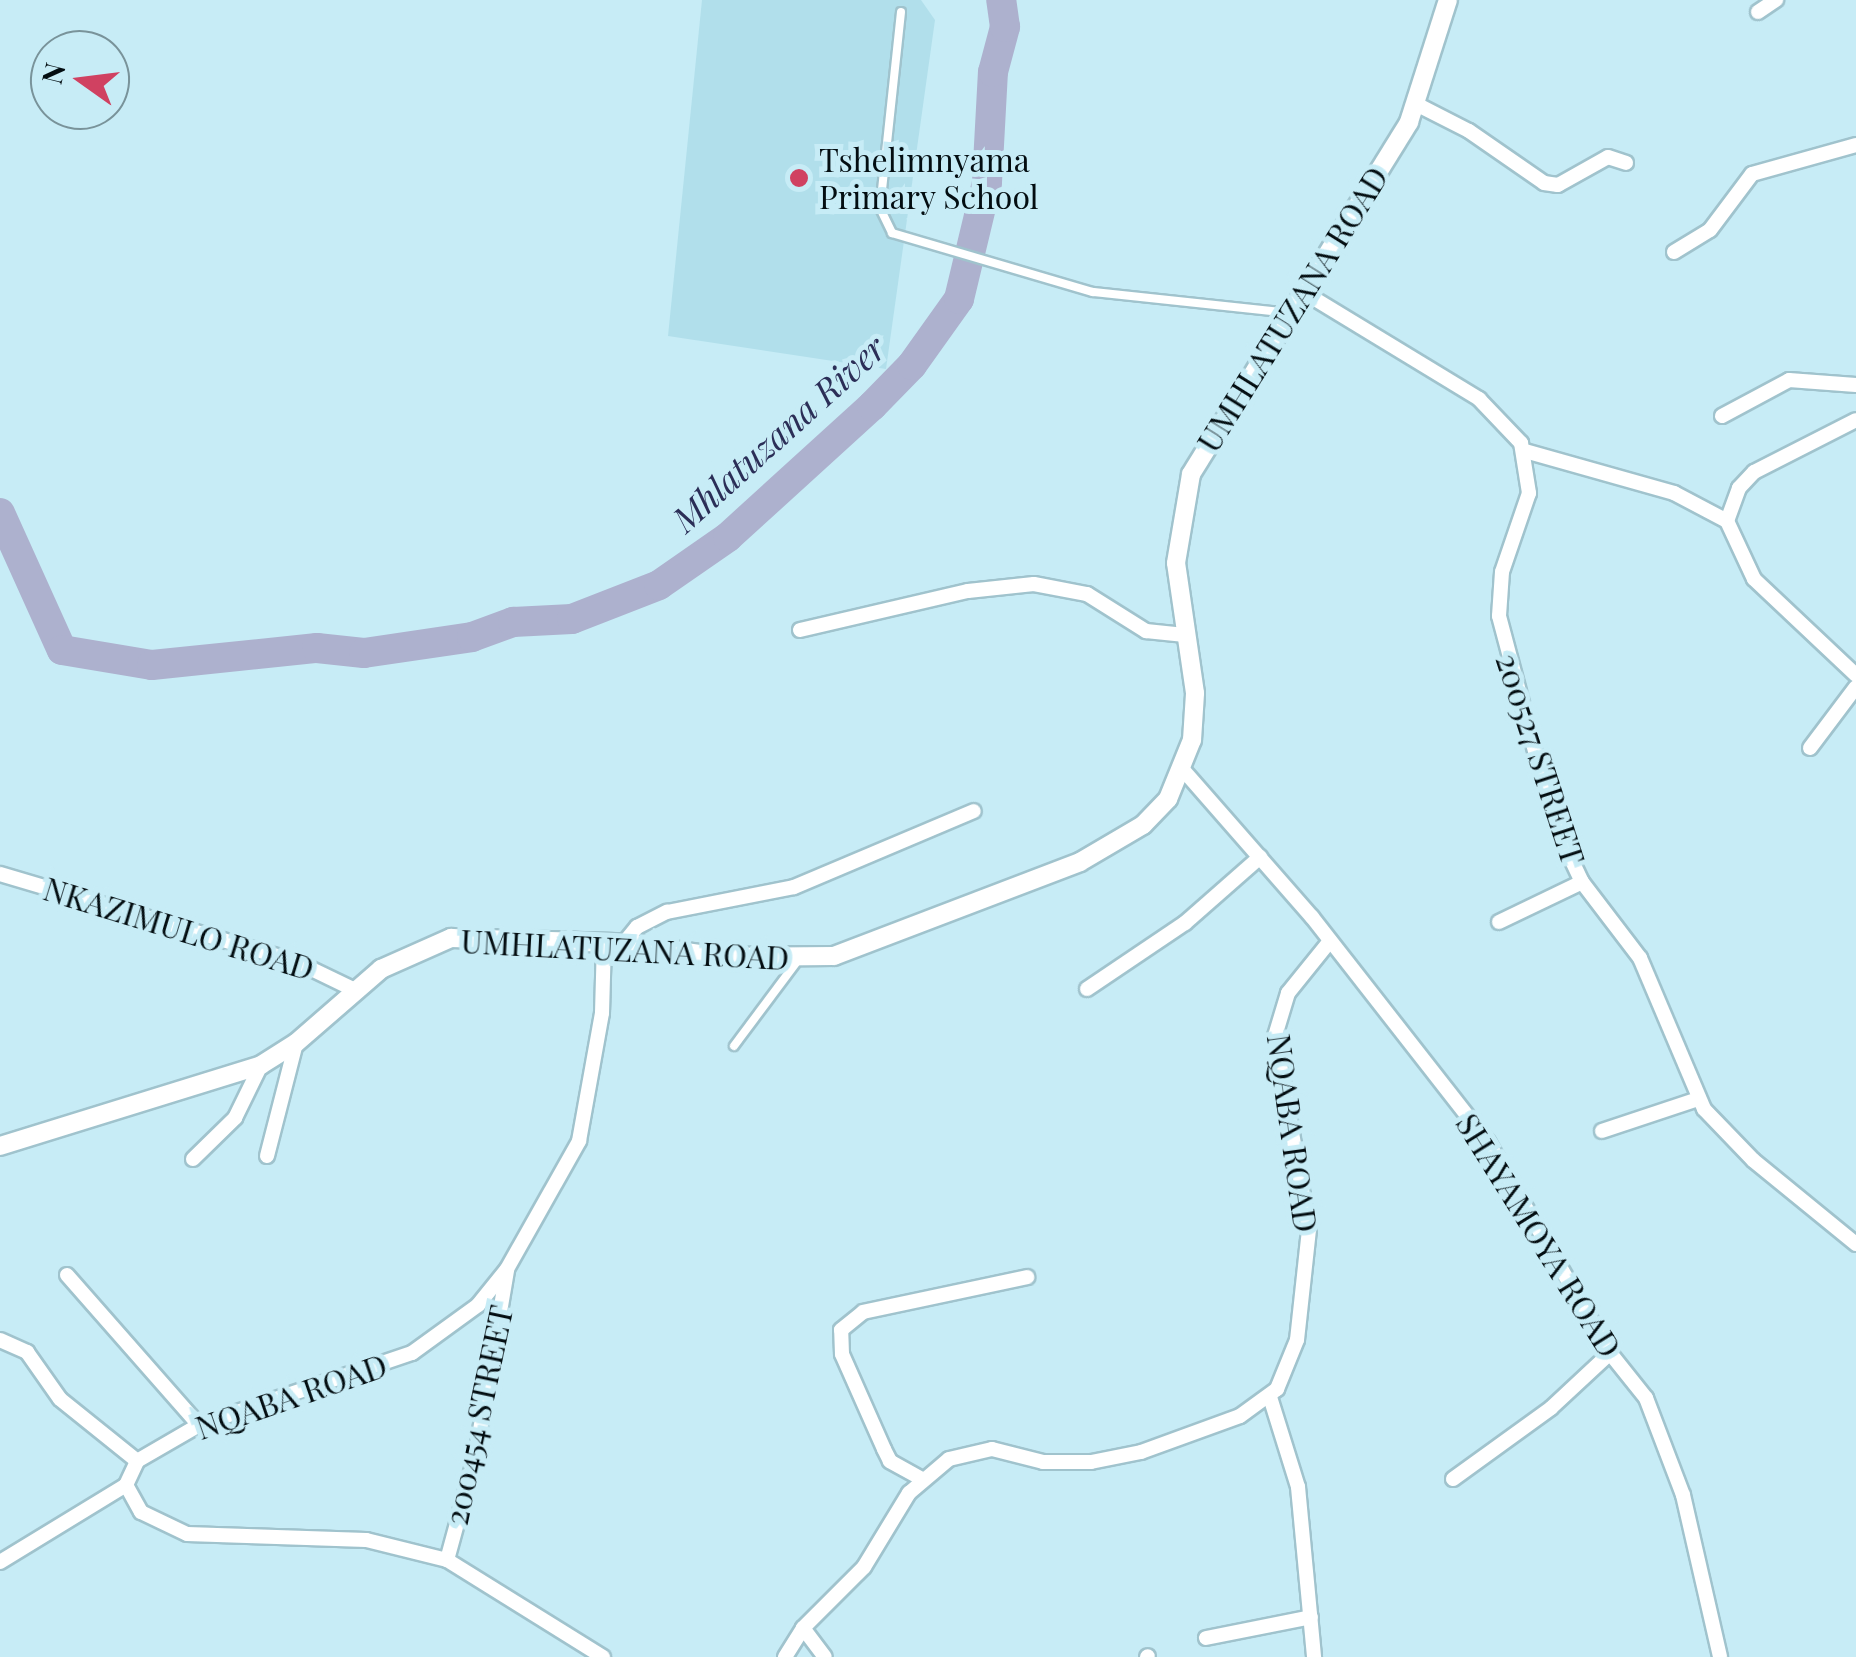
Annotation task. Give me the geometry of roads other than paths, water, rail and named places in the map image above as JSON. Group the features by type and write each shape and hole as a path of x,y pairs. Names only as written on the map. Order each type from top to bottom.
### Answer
{"street":[{"name":"UMHLATUZANA ROAD","path":"0,1146 261,1064 296,1043 397,958 451,938 624,943 798,960 878,942 1080,862 1142,825 1184,771 1195,713 1177,528 1190,474 1418,105 1448,0"},
{"path":"1758,12 1776,0"},
{"path":"1418,105 1469,131 1544,183 1558,185 1608,157 1626,163"},
{"path":"1674,252 1710,230 1738,185 1752,174 1856,145"},
{"path":"1304,293 1478,399 1506,421 1525,451 1674,493 1727,521 1754,579 1856,675"},
{"path":"1722,416 1789,380 1856,385"},
{"path":"1727,521 1739,488 1754,472 1856,420"},
{"name":"200527 STREET","path":"1525,451 1529,492 1502,572 1501,635 1554,824 1582,882 1640,958 1698,1099 1753,1160 1856,1244"},
{"path":"800,630 968,591 1034,584 1087,594 1146,631 1185,635"},
{"path":"1810,748 1856,687"},
{"name":"SHAYAMOYA ROAD","path":"1184,771 1330,941 1488,1142 1610,1353 1662,1431 1720,1657"},
{"path":"624,943 637,927 667,912 794,887 974,811"},
{"path":"1086,990 1185,923 1260,857"},
{"name":"NKAZIMULO ROAD","path":"0,874 296,962 355,990"},
{"path":"1499,922 1582,882"},
{"name":"NQABA ROAD","path":"1270,1397 1296,1346 1309,1230 1275,1036 1297,977 1330,941"},
{"name":"NQABA ROAD","path":"137,1462 199,1425 412,1353 478,1306 507,1269 579,1141 602,1012 604,942"},
{"path":"267,1156 296,1043"},
{"path":"193,1159 234,1118 261,1064"},
{"path":"1602,1131 1698,1099"},
{"name":"200454 STREET","path":"447,1560 476,1454 507,1269"},
{"path":"67,1275 199,1425"},
{"path":"922,1479 890,1462 842,1354 840,1330 862,1312 1027,1278"},
{"path":"0,1340 27,1352 60,1399 137,1462 126,1485 0,1562"},
{"path":"1452,1479 1576,1388 1610,1353"},
{"path":"785,1657 803,1628 864,1568 922,1479 971,1452 1065,1462 1141,1452 1221,1424 1270,1397 1298,1487 1314,1657"},
{"path":"126,1485 141,1512 187,1534 366,1540 447,1560 604,1657"},
{"path":"1206,1638 1311,1616"},
{"path":"803,1628 826,1657"}],"lane":[{"path":"900,12 880,215 892,233 991,267 1093,292 1291,313"},
{"path":"734,1046 798,960"}],"waterway":[{"name":"Mhlatuzana River","path":"0,513 62,650 152,665 317,648 364,653 472,637 513,622 572,619 659,585 728,537 872,406 912,365 959,299 987,182 993,72 1005,27 1001,0"}],"place":[{"name":"Tshelimnyama Primary School","path":"799,178"}]}
